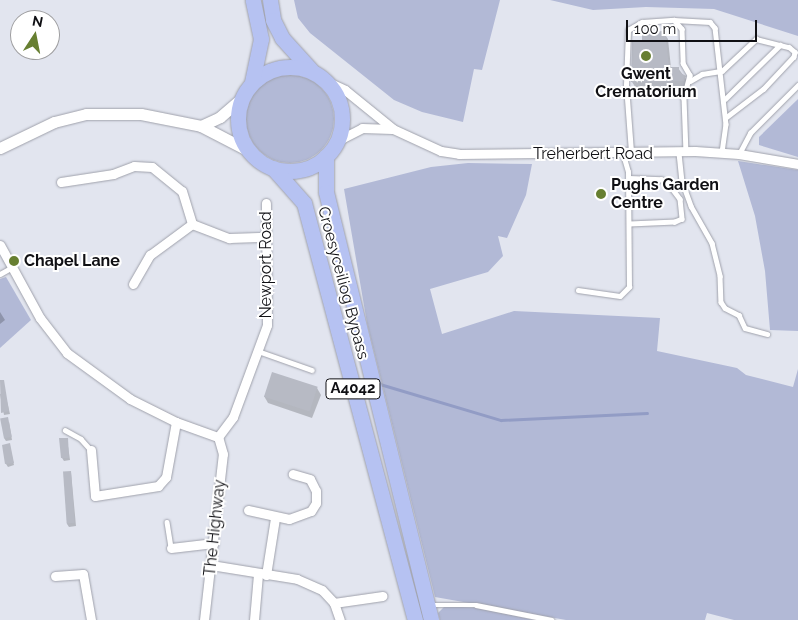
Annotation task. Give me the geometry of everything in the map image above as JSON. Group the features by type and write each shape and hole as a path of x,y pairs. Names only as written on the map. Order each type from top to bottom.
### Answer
{"highway":[{"path":"254,0 261,39 252,82 241,99 238,126 249,152 273,168 301,169 326,156 336,141 341,126 341,110 336,94 326,81 312,71 282,38 273,20 270,0"},
{"path":"252,82 280,67 312,71"},
{"name":"Croesyceiliog Bypass","path":"326,156 326,192 431,620"},
{"name":"Croesyceiliog Bypass","path":"273,168 304,203 414,620"}],"street":[{"name":"Treherbert Road","path":"326,81 345,90 392,129 416,142 459,154 722,153 798,164"},
{"path":"201,126 220,117 241,99"},
{"path":"0,148 54,122 86,114 141,114 201,126 249,152"},
{"name":"Treherbert Road","path":"336,141 362,128 372,126 392,129"},
{"path":"61,182 87,179 134,166 152,167 182,191 192,224"},
{"name":"Newport Road","path":"218,437 233,416 267,325 266,203"},
{"path":"192,224 229,238 266,237"},
{"path":"133,284 150,255 192,224"},
{"path":"0,246 40,318 66,353 130,399 176,422 218,437"},
{"path":"90,450 95,496 158,486 166,477 176,422"},
{"name":"The Highway","path":"204,620 223,454 218,437"},
{"path":"248,510 275,518 301,517 316,503 316,491 310,478 293,474"},
{"path":"254,620 275,518"},
{"path":"171,548 214,543"},
{"path":"211,566 305,582 322,590 334,603 340,620"},
{"path":"55,576 83,574 91,620"},
{"path":"334,603 382,596"}],"lane":[{"path":"674,20 682,29 683,63 690,81"},
{"path":"578,290 620,296 629,287 630,224 626,86 628,30 642,22 674,20 710,22 718,38 725,98 726,118 722,153"},
{"path":"726,118 764,89 794,57 794,52 789,47 756,39 722,70 702,74 690,81 684,98 682,180 691,206 712,244 720,276 721,302 725,308 739,315 745,328 768,334"},
{"path":"725,98 780,45"},
{"path":"739,154 750,133 798,86"},
{"path":"629,178 661,179 668,183 680,199 682,219 630,224"},
{"path":"0,274 11,268"},
{"path":"258,351 312,370"},
{"path":"65,430 81,439 90,450"},
{"path":"167,522 171,548"},
{"path":"427,605 461,603 552,620"}],"shaded area":[{"path":"294,0 500,0 482,70 474,69 463,122 422,112 394,100 310,33 298,18"},
{"path":"550,0 798,0 798,36 714,9 646,7 593,10"},
{"path":"290,75 307,79 321,88 330,102 334,119 330,136 321,150 307,159 290,163 273,159 259,150 250,136 246,119 250,102 259,88 273,79"},
{"path":"798,99 798,157 759,145 759,137"},
{"path":"738,161 798,170 798,331 770,330 765,271 755,216"},
{"path":"468,163 532,164 526,195 507,238 498,236 503,256 488,272 430,289 442,334 514,311 660,318 657,351 737,368 746,375 793,387 798,369 798,620 734,620 707,613 705,620 566,620 435,597 367,323 344,189 431,167"},
{"path":"6,277 31,320 0,348 0,279"},
{"path":"445,606 479,608 534,620 440,620 438,613"}],"building":[{"name":"Gwent Crematorium","path":"665,31 669,67 679,67 679,72 686,76 684,81 631,82 632,41 642,41 642,32"},
{"path":"272,372 318,387 310,412 264,397"},
{"path":"0,380 4,380 9,411 1,413"},
{"path":"8,417 12,437 4,438 0,419"},
{"path":"59,438 68,438 69,458 61,458"},
{"path":"10,443 14,463 5,464 2,445"},
{"path":"71,471 75,523 67,523 63,472"}],"waterway":[{"path":"380,384 501,420 647,413"}],"place":[{"name":"Gwent Crematorium","path":"646,56"},
{"name":"Pughs Garden Centre","path":"601,194"},
{"name":"Chapel Lane","path":"14,261"}]}
